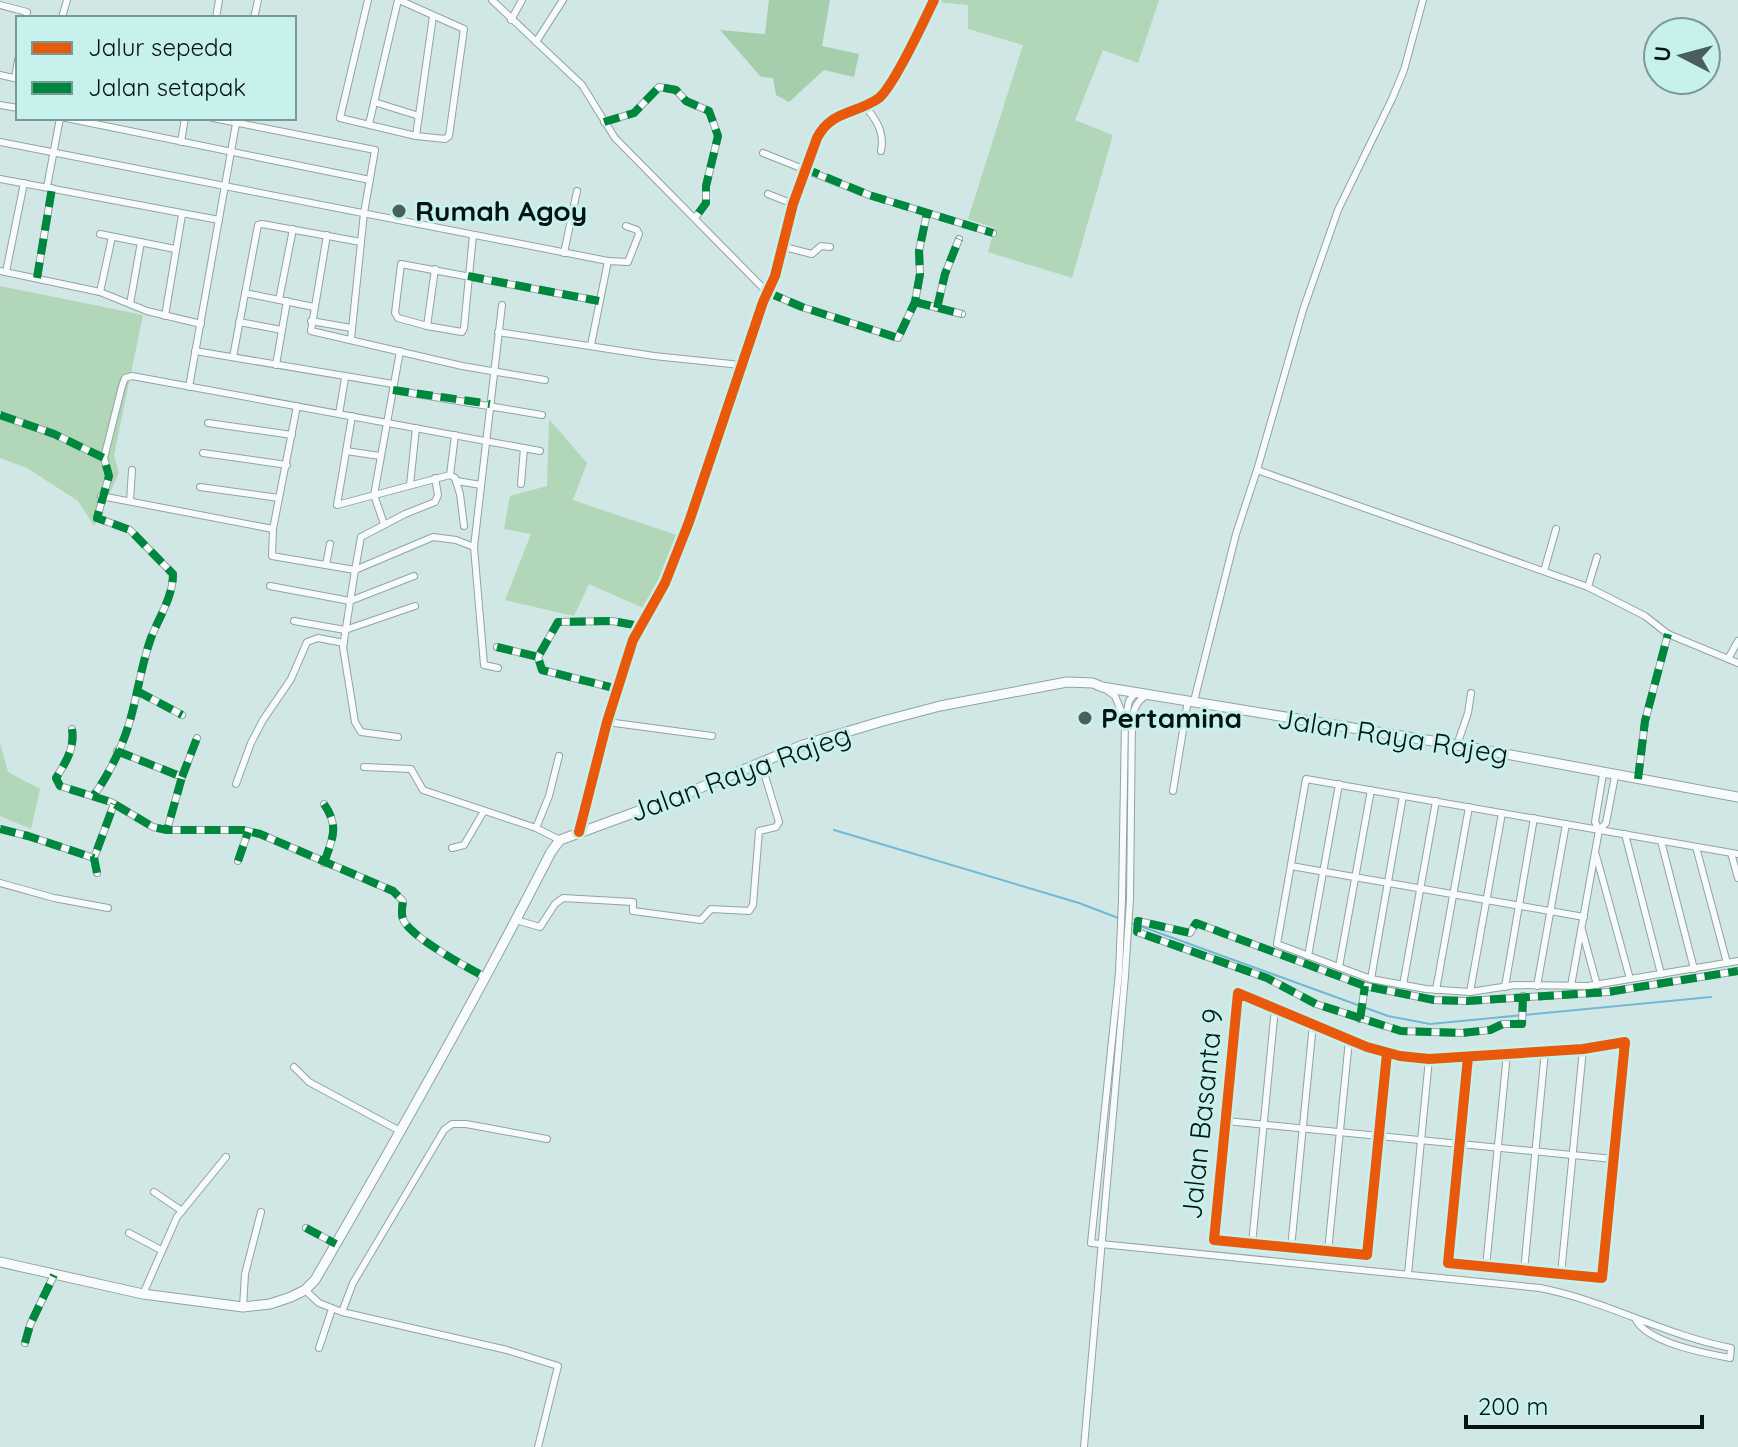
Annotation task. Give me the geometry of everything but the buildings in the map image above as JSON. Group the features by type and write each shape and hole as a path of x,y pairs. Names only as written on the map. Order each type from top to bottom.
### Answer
{"main road":[{"name":"Jalan Raya Rajeg","path":"560,840 803,745 940,706 1067,682 1093,683 1102,687 1457,745 1738,797"},
{"path":"0,1262 143,1294 243,1307 270,1304 305,1290 315,1280 336,1244 560,840"}],"street":[{"path":"0,5 27,15 29,0"},
{"path":"63,14 67,0"},
{"path":"368,0 339,116 369,124 416,136 448,137 464,31 462,26 398,0 369,124"},
{"path":"492,0 582,85 615,138 767,292 896,339 901,336 915,302 920,274 919,251 927,213"},
{"path":"511,20 522,0"},
{"path":"536,42 563,0"},
{"path":"579,832 618,689 640,626 665,583 689,522 741,365 775,276 804,168 821,130 836,117 881,96 934,0"},
{"path":"1173,791 1191,701 1236,534 1303,310 1328,237 1354,175 1404,70 1423,0"},
{"path":"416,136 433,16"},
{"path":"604,122 634,113 659,87 676,90 686,101 709,111 718,136 706,186 706,203 695,218"},
{"path":"374,102 419,116"},
{"path":"864,105 878,123 883,137 881,151"},
{"path":"37,278 60,120"},
{"path":"76,120 370,180"},
{"path":"181,142 185,120"},
{"path":"189,387 237,120 373,148 375,154 364,213 351,339"},
{"path":"0,142 608,261 628,262 639,234 626,226"},
{"path":"763,153 869,195 993,233"},
{"path":"0,179 219,220"},
{"path":"24,183 3,271 100,292 165,316 201,324"},
{"path":"564,253 577,191"},
{"path":"768,194 793,204"},
{"path":"165,316 182,215"},
{"path":"233,357 256,228 262,224 361,242"},
{"path":"279,300 293,229"},
{"path":"100,234 175,249"},
{"path":"327,235 311,331 462,366 545,380"},
{"path":"473,235 468,276 464,328 461,332 396,316 399,266 404,264 435,269 468,276 597,301"},
{"path":"100,292 112,237"},
{"path":"937,308 945,274 959,239"},
{"path":"130,304 141,242"},
{"path":"784,247 812,254 819,246 830,247"},
{"path":"591,345 597,301 608,261"},
{"path":"427,326 435,269"},
{"path":"245,293 314,307"},
{"path":"276,365 287,301"},
{"path":"915,302 962,314"},
{"path":"498,668 484,665 474,547 492,370 502,305"},
{"path":"311,321 351,328"},
{"path":"239,322 282,330"},
{"path":"498,332 741,365"},
{"path":"195,351 542,415"},
{"path":"384,524 374,495 400,351"},
{"path":"94,795 107,777 129,722 150,639 173,583 173,574 130,530 97,518 109,476 104,458 125,378 132,376 540,451"},
{"path":"339,414 345,378"},
{"path":"297,406 273,529 272,556 355,570 433,537 456,540 474,547"},
{"path":"0,415 54,434 104,458"},
{"path":"352,416 337,505 450,475"},
{"path":"208,423 292,435"},
{"path":"410,485 416,428"},
{"path":"450,475 455,435"},
{"path":"521,484 524,448"},
{"path":"346,451 380,456"},
{"path":"203,453 287,465"},
{"path":"130,501 132,470"},
{"path":"1257,470 1588,587 1645,616 1668,634 1738,663"},
{"path":"450,475 457,481 481,485"},
{"path":"398,737 361,732 356,728 344,643 345,630 361,537 435,502 438,495 435,478"},
{"path":"457,481 464,526"},
{"path":"200,487 279,498"},
{"path":"101,496 273,529"},
{"path":"1544,571 1556,529"},
{"path":"326,565 330,544"},
{"path":"1588,587 1597,557"},
{"path":"270,586 350,601 414,576"},
{"path":"294,621 345,630 415,606"},
{"path":"618,689 542,670 538,657 558,622 612,621 640,626"},
{"path":"1638,779 1645,721 1668,634"},
{"path":"236,784 251,743 291,679 307,642 318,638 344,643"},
{"path":"1728,659 1738,641"},
{"path":"497,647 538,657"},
{"path":"1102,687 1115,696 1125,721"},
{"path":"137,691 182,715"},
{"path":"1136,692 1129,701 1125,721 1119,973 1091,1243 1408,1274 1575,1295 1636,1320 1647,1320 1685,1338 1731,1348 1730,1358 1658,1337 1641,1329 1636,1320"},
{"path":"1457,745 1471,693"},
{"path":"1084,1447 1130,899 1132,719 1140,699 1150,694"},
{"path":"607,722 712,736"},
{"path":"72,729 73,741 57,783 94,795 143,822 167,830 260,834 393,891 403,901 402,917 406,925 444,954 485,977"},
{"path":"167,830 197,738"},
{"path":"117,751 182,777"},
{"path":"536,828 549,796 559,756"},
{"path":"516,920 540,927 555,904 567,897 633,902 633,911 701,920 711,909 749,911 753,905 759,831 776,827 779,822 761,763"},
{"path":"364,767 411,769 420,788 536,828 560,840"},
{"path":"1599,830 1595,822 1603,774"},
{"path":"1571,986 1599,830 1606,823 1615,776"},
{"path":"1738,878 1735,854 1306,779 1277,944 1371,979 1436,990 1470,992 1505,987 1597,985 1738,961"},
{"path":"1308,956 1339,784"},
{"path":"1339,967 1371,790"},
{"path":"1371,979 1403,796"},
{"path":"1403,985 1436,801"},
{"path":"97,873 94,858 114,804"},
{"path":"324,804 333,816 334,834 324,863"},
{"path":"1436,990 1469,807"},
{"path":"452,848 464,845 484,811"},
{"path":"1470,992 1502,813"},
{"path":"1505,987 1534,818"},
{"path":"1537,986 1566,824"},
{"path":"0,829 94,858"},
{"path":"238,861 248,832"},
{"path":"1625,834 1661,974"},
{"path":"1661,841 1694,969"},
{"path":"1696,847 1727,963"},
{"path":"1595,852 1630,979"},
{"path":"1291,866 1584,917"},
{"path":"0,883 54,898 108,908"},
{"path":"1523,996 1522,1024 1503,1024 1490,1030 1462,1033 1401,1031 1316,1004 1245,969 1138,926 1138,920 1190,933 1194,924 1199,924 1365,986 1434,1000 1467,1001 1523,996 1608,992 1738,971"},
{"path":"1581,929 1597,985"},
{"path":"1361,1016 1365,986"},
{"name":"Jalan Basanta 9","path":"1252,1244 1214,1240 1238,993 1275,1008"},
{"path":"1387,1053 1367,1255 1252,1244 1275,1008 1387,1053 1429,1059 1583,1049 1625,1042 1602,1278 1448,1263 1468,1057"},
{"path":"1291,1248 1313,1024"},
{"path":"1328,1251 1349,1040"},
{"path":"1561,1274 1583,1049"},
{"path":"1524,1271 1545,1051"},
{"path":"1486,1267 1507,1054"},
{"path":"1408,1274 1429,1059"},
{"path":"294,1067 309,1082 400,1131"},
{"path":"1226,1121 1613,1159"},
{"path":"342,1312 353,1283 444,1130 452,1124 466,1124 547,1139"},
{"path":"143,1294 161,1250 182,1211 226,1157"},
{"path":"154,1192 182,1211"},
{"path":"243,1307 245,1274 261,1212"},
{"path":"306,1228 336,1244"},
{"path":"129,1233 161,1250"},
{"path":"25,1343 54,1275"},
{"path":"305,1290 319,1303 332,1309 507,1350 558,1366 538,1447"},
{"path":"319,1348 332,1309"},
{"path":"1658,1337 1661,1328"}],"green space":[{"path":"769,0 830,0 822,46 859,54 854,77 824,70 789,102 776,95 773,78 761,77 720,30 765,34"},
{"path":"939,0 1159,0 1138,63 1103,50 1075,120 1113,135 1072,278 988,252 995,228 968,219 1023,45 968,29 968,5"},
{"path":"0,286 143,315 114,455 119,473 94,526 78,501 27,468 0,458"},
{"path":"549,419 587,463 573,500 685,538 652,612 589,584 574,616 505,600 531,534 504,529 510,496 547,486"},
{"path":"0,743 8,772 40,789 31,829 0,816"}],"waterway":[{"path":"834,830 1079,903 1134,924"},
{"path":"1140,926 1388,1016 1430,1024 1711,997"}],"marked path":[{"path":"604,122 634,113 659,87 676,90 686,101 709,111 718,136 706,186 706,203 695,218"},
{"path":"804,168 869,195 993,233"},
{"path":"37,278 52,188"},
{"path":"767,292 802,307 898,338 915,302 920,274 919,251 927,213"},
{"path":"937,308 945,274 959,239"},
{"path":"468,276 599,301"},
{"path":"915,302 962,314"},
{"path":"393,390 490,404"},
{"path":"0,415 54,434 104,458 109,476 97,518 130,530 173,574 168,599 148,648 125,737 94,795"},
{"path":"618,689 542,670 538,657 558,622 612,621 640,626"},
{"path":"1638,779 1645,721 1668,634"},
{"path":"497,647 538,657"},
{"path":"137,691 182,715"},
{"path":"72,729 71,749 56,778 60,786 111,802 153,827 167,830 243,830 260,834 393,891 403,901 403,919 416,934 485,977"},
{"path":"182,777 197,738"},
{"path":"117,751 182,777 167,830"},
{"path":"97,873 94,858 114,804"},
{"path":"324,804 333,826 324,863"},
{"path":"0,829 94,858"},
{"path":"238,861 248,832"},
{"path":"1523,996 1522,1024 1503,1024 1490,1030 1462,1033 1401,1031 1316,1004 1267,978 1137,932 1138,921 1190,933 1196,923 1365,986 1434,1000 1467,1001 1608,992 1738,971"},
{"path":"1360,1019 1365,986"},
{"path":"306,1228 336,1244"},
{"path":"25,1343 30,1325 54,1275"}],"cycle path":[{"path":"579,832 607,722 633,640 665,583 689,522 763,302 775,276 793,204 817,138 837,117 871,103 885,91 934,0"},
{"path":"1387,1053 1367,1255 1214,1240 1238,993 1367,1047 1400,1056 1429,1059 1583,1049 1625,1042 1602,1278 1448,1263 1468,1057"}],"place":[{"name":"Rumah Agoy","path":"399,211"},
{"name":"Pertamina","path":"1085,718"}]}
